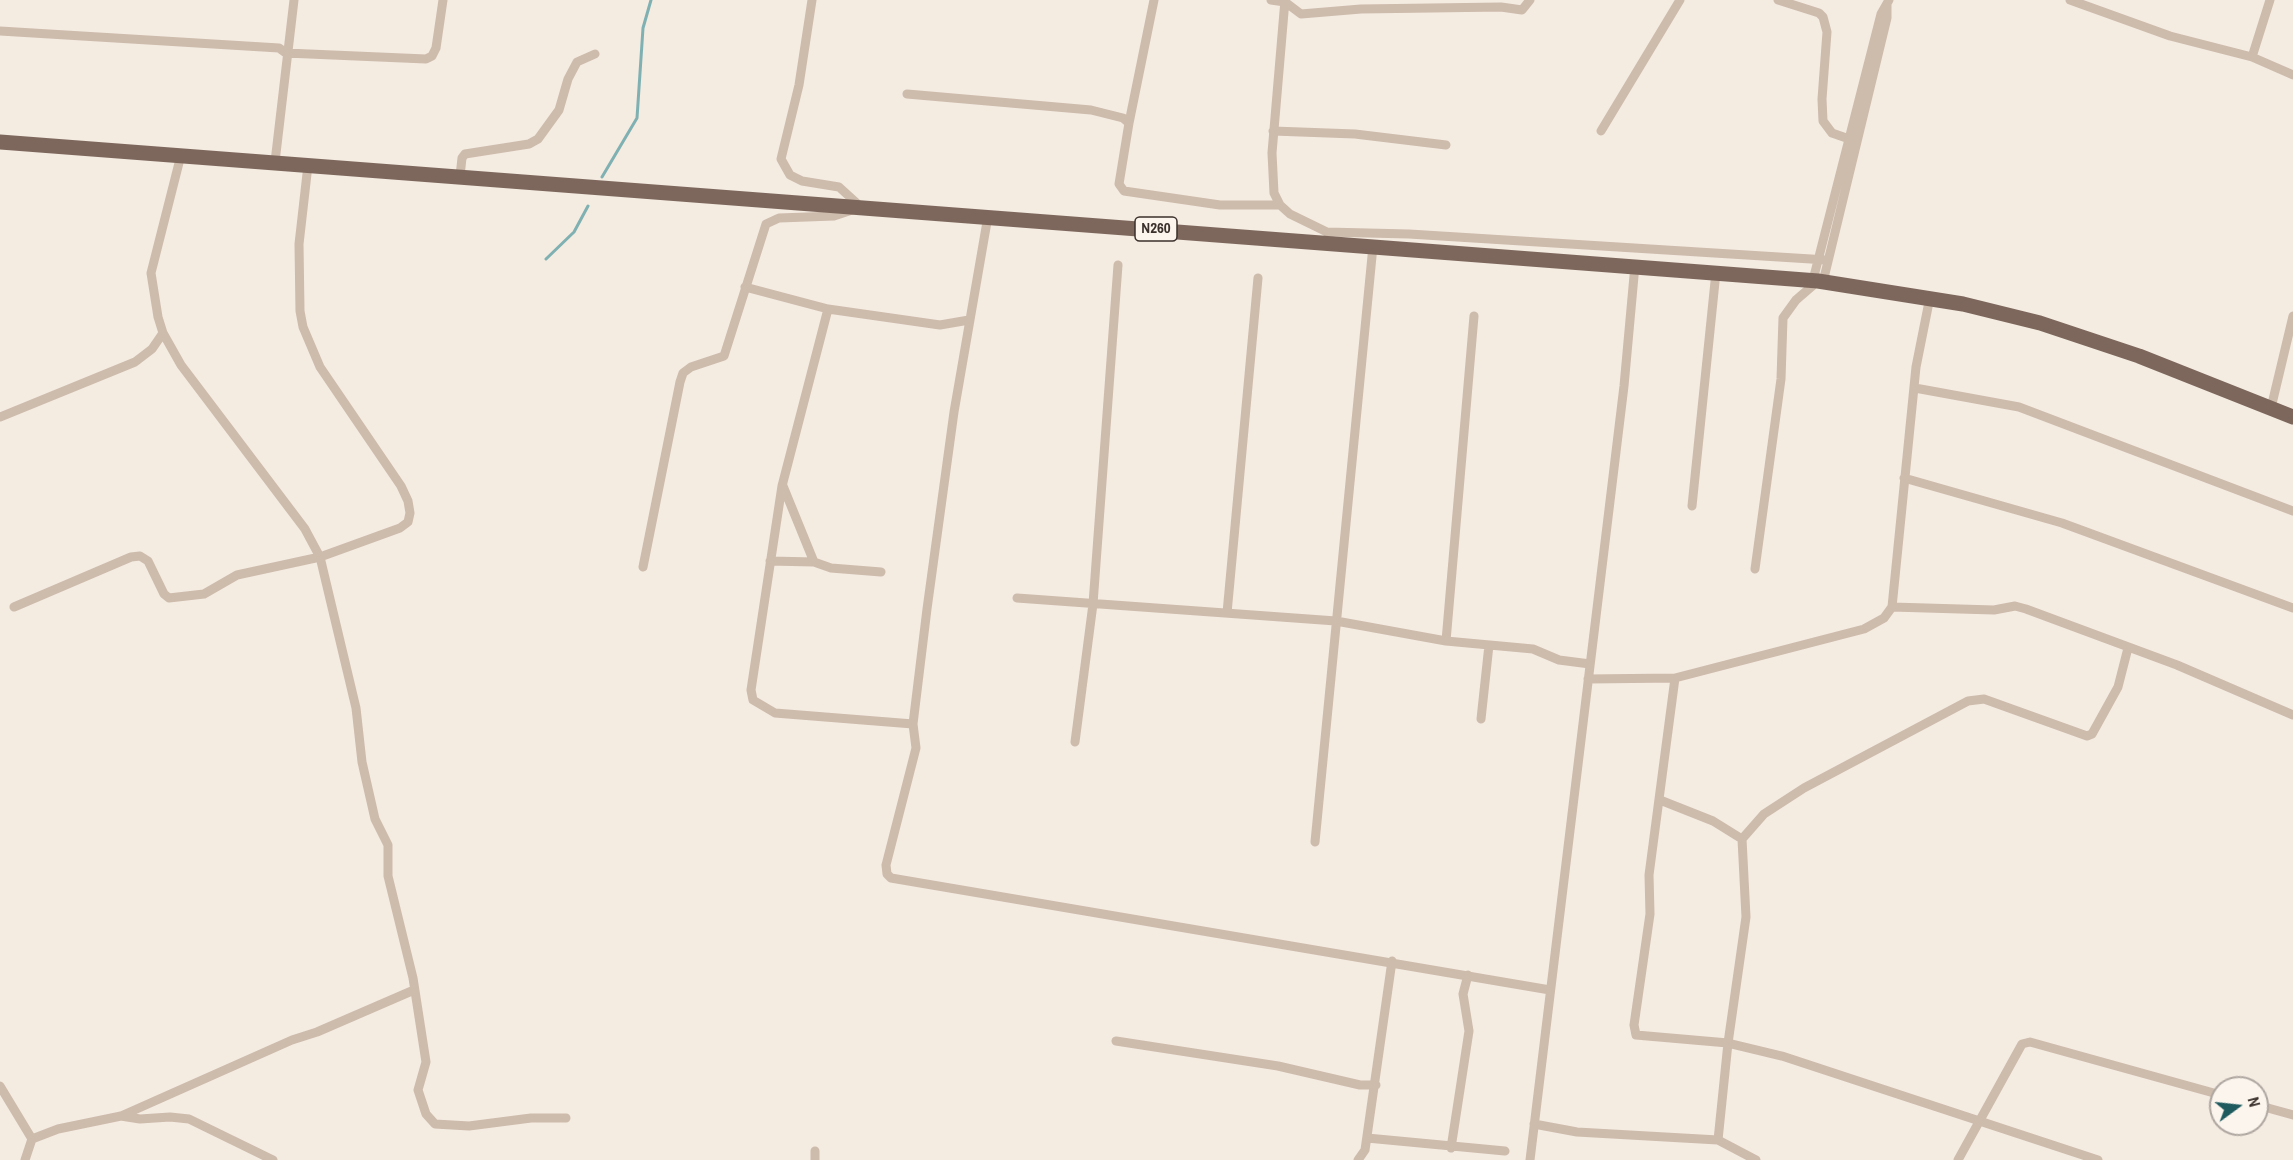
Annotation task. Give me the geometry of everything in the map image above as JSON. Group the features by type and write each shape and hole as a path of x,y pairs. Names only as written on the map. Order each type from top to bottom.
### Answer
{"main road":[{"name":"N260","path":"0,142 1635,265 1818,281 1930,297 2040,323 2139,356 2293,417"}],"street":[{"path":"275,162 294,0"},
{"path":"0,31 279,48 286,53 426,58 432,56 436,48 443,0"},
{"path":"644,567 683,373 691,367 724,356 766,224 771,220 834,216 861,207 839,187 802,181 790,175 780,159 800,85 812,0"},
{"path":"1154,0 1119,183 1124,191 1220,205 1280,205 1348,244"},
{"path":"1271,0 1285,1 1301,14 1361,9 1501,7 1522,10 1530,0"},
{"path":"1601,131 1680,0"},
{"path":"1778,0 1819,13 1823,17 1827,32 1822,99 1823,121 1832,133 1853,141"},
{"path":"2070,0 2160,33 2252,57 2293,75"},
{"path":"2252,57 2270,0"},
{"path":"1280,205 1274,193 1272,176 1273,131 1285,1"},
{"path":"1755,569 1781,380 1783,318 1796,300 1818,281 1887,18 1888,2"},
{"path":"460,176 462,158 465,154 529,144 538,139 559,110 568,79 577,63 595,54"},
{"path":"908,94 1091,110 1123,118 1129,123"},
{"path":"1273,131 1364,134 1446,145"},
{"path":"181,155 151,273 163,333 181,365 304,529 320,557 356,708 362,762 372,807 388,845 388,876 414,990 426,1062 418,1090 430,1121 435,1124 475,1126 523,1119 566,1118"},
{"path":"14,607 131,557 140,556 148,561 164,594 169,598 204,594 237,575 259,568 320,557 400,528 408,522 410,513 400,486 320,368 303,327 300,311 299,244 308,165"},
{"path":"988,216 946,470 913,724 916,748 886,865 887,874 891,878 1392,961 1550,990"},
{"path":"1326,232 1409,234 1766,258 1822,259"},
{"path":"1315,842 1373,246"},
{"path":"1075,742 1093,604 1118,265"},
{"path":"1530,1160 1624,386 1635,265"},
{"path":"1692,507 1716,272"},
{"path":"1227,613 1258,278"},
{"path":"745,287 828,309 940,325 969,320"},
{"path":"1588,679 1675,678 1864,629 1884,618 1892,607 1919,345 1930,297"},
{"path":"828,309 782,486 751,690 753,700 775,712 913,724"},
{"path":"1446,641 1474,316"},
{"path":"2271,408 2293,316"},
{"path":"0,417 135,363 152,349 163,333"},
{"path":"1915,388 2019,407 2293,511"},
{"path":"1904,478 2062,523 2293,608"},
{"path":"782,486 814,562"},
{"path":"770,561 814,562 831,568 881,572"},
{"path":"1017,598 1336,621 1446,641 1533,649 1559,660 1590,664"},
{"path":"1892,607 1994,610 2015,606 2177,665 2293,715"},
{"path":"1481,719 1489,645"},
{"path":"1718,1140 1728,1042 1746,916 1742,839 1764,814 1804,788 1968,701 1984,699 2087,736 2092,734 2118,687 2128,648"},
{"path":"1675,678 1649,875 1650,914 1634,1025 1636,1035 1728,1042 1782,1056 2098,1160"},
{"path":"1660,800 1713,821 1742,839"},
{"path":"1358,1160 1365,1150 1392,961"},
{"path":"1451,1148 1468,1031 1463,994 1468,975"},
{"path":"32,1139 58,1129 121,1116 292,1040 414,990"},
{"path":"1116,1041 1278,1066 1360,1085 1376,1085"},
{"path":"1958,1160 2017,1049 2022,1044 2030,1042 2209,1092"},
{"path":"0,1086 32,1139 25,1160"},
{"path":"0,1103 13,1107"},
{"path":"2269,1108 2293,1115"},
{"path":"121,1116 140,1119 170,1117 189,1119 273,1160"},
{"path":"1534,1124 1577,1132 1718,1140 1756,1160"},
{"path":"1367,1138 1451,1148 1505,1151"}],"waterway":[{"path":"602,177 637,118 643,28 651,0"},
{"path":"546,259 574,232 588,206"}]}
